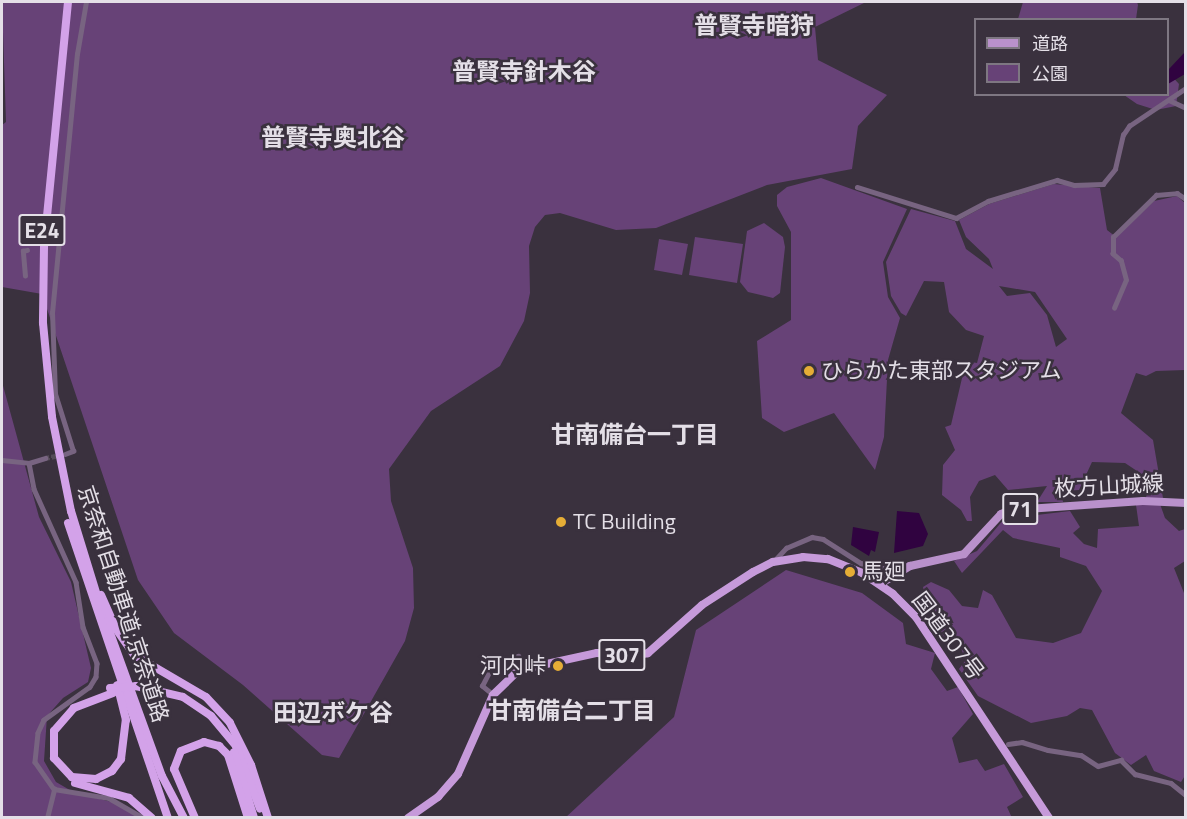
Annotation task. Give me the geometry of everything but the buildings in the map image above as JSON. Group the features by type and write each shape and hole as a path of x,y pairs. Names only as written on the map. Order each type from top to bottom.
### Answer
{"highway":[{"name":"京奈和自動車道;京奈道路","path":"67,2 45,225 43,323 51,417 79,542 153,751 184,818"},
{"name":"京奈和自動車道;京奈道路","path":"67,2 42,225 40,312 48,418 76,551 168,818"},
{"path":"79,542 116,629 134,655 206,697 237,734 268,818"},
{"path":"76,551 117,683 126,732 124,751 112,771 96,779 72,777 54,758 54,731 74,708 112,691"},
{"name":"国道307号","path":"408,818 438,797 458,774 493,695 507,678 527,667 597,653 630,656 648,653 702,605 773,562 828,559 880,584 916,617 935,641 1049,818"},
{"path":"137,689 180,701 215,726 235,753 254,818"},
{"path":"152,818 129,798 70,782 56,770 48,755 48,736 58,716 79,700 112,691 137,689 183,697 219,723 241,756 263,818"},
{"path":"195,818 174,769 181,751 204,742 219,746 228,756 248,818"}],"main road":[{"name":"枚方山城線","path":"880,584 900,571 964,554 1001,514 1011,510 1143,501 1185,503"}],"street":[{"path":"65,454 73,451 54,394 52,313 72,96 86,2"},
{"path":"857,187 956,218 988,201 1058,180 1074,185 1103,184 1114,169 1123,135 1129,126 1185,88"},
{"path":"1169,100 1185,108"},
{"path":"1114,308 1126,280 1121,261 1113,254 1113,237 1156,195 1177,193 1185,199"},
{"path":"25,276 23,251 27,250"},
{"path":"2,460 29,463 45,458"},
{"path":"29,463 34,489 76,582 83,627 96,663 96,677 90,687 56,709 38,733 35,762 54,789 109,798 143,818"},
{"path":"773,562 786,548 812,537 823,539 861,563 880,568 896,566 900,571"},
{"path":"493,695 485,690 483,682 494,662 518,656 527,667"},
{"path":"1008,744 1022,742 1081,755 1098,766 1121,760 1135,774 1171,783 1185,795"},
{"path":"47,818 54,789"}],"green space":[{"path":"2,2 866,2 815,27 818,60 887,95 858,126 852,169 767,185 656,228 616,230 560,213 545,215 535,227 529,246 530,293 524,321 500,366 431,411 389,469 391,501 413,568 414,608 405,641 339,758 322,755 243,685 174,633 138,580 42,294 2,287 2,125 6,122"},
{"path":"1023,2 1137,2 1138,5 1136,18 1018,18"},
{"path":"1169,73 1179,84 1176,106 1156,110 1137,104 1125,96 1169,96"},
{"path":"821,178 907,209 883,262 888,297 900,318 888,360 884,437 875,470 834,413 784,432 762,418 757,341 791,320 791,232 777,206 777,195 787,187"},
{"path":"1054,184 1100,188 1107,230 1116,237 1154,201 1177,196 1186,204 1185,370 1156,371 1146,376 1136,373 1121,413 1153,440 1163,498 1146,498 1149,479 1125,463 1092,462 1079,490 1062,491 1063,502 1037,502 1047,486 1008,490 995,475 979,481 970,497 972,521 967,521 961,510 942,495 943,465 955,450 945,427 951,425 966,361 977,363 984,336 966,330 949,312 944,282 924,281 906,316 901,313 891,296 886,262 911,209 955,221 966,249 993,269 989,259 966,237 959,220 989,204","holes":["999,286 1035,292 1067,339 1056,347 1047,315 1030,293 1007,296"]},
{"path":"764,223 783,237 785,247 780,293 773,298 748,292 740,282 747,231"},
{"path":"695,237 743,244 737,283 689,275"},
{"path":"659,239 688,244 682,275 654,270"},
{"path":"2,382 39,517 71,582 91,668 88,682 63,698 47,716 44,761 56,782 75,793 116,803 138,817 2,817"},
{"path":"1160,504 1165,518 1179,531 1185,529 1185,561 1174,568 1186,598 1186,774 1181,782 1154,771 1146,755 1131,765 1115,753 1092,710 1080,708 1067,716 1031,723 978,696 959,669 965,661 958,637 947,634 943,638 934,628 938,622 935,611 926,600 923,587 931,582 949,590 962,606 978,608 983,590 992,595 1016,638 1053,643 1081,633 1102,591 1086,566 1060,557 1060,548 1013,538 1003,530 962,573 954,561 977,551 1004,519 1070,511 1080,527 1073,533 1084,544 1097,548 1098,529 1139,526 1136,505"},
{"path":"786,570 862,593 903,623 906,644 935,653 931,669 947,691 958,687 973,714 952,738 959,763 977,759 985,771 1004,764 1023,797 1007,807 1012,818 565,818 674,717 696,630"}],"shaded area":[{"path":"1185,52 1185,74 1169,83 1169,69"},
{"path":"897,511 919,513 928,534 923,546 894,553"},
{"path":"853,527 879,532 875,552 871,550 869,556 851,545"}],"tunnel":[{"path":"45,458 60,455"}],"place":[{"name":"ひらかた東部スタジアム","path":"809,371"},
{"name":"TC Building","path":"561,522"},
{"name":"馬廻","path":"850,572"},
{"name":"河内峠","path":"558,666"}],"district":[{"name":"普賢寺暗狩","path":"754,26"},
{"name":"普賢寺針木谷","path":"524,72"},
{"name":"普賢寺奥北谷","path":"333,138"},
{"name":"甘南備台一丁目","path":"635,435"},
{"name":"甘南備台二丁目","path":"572,711"},
{"name":"田辺ボケ谷","path":"333,713"}]}
